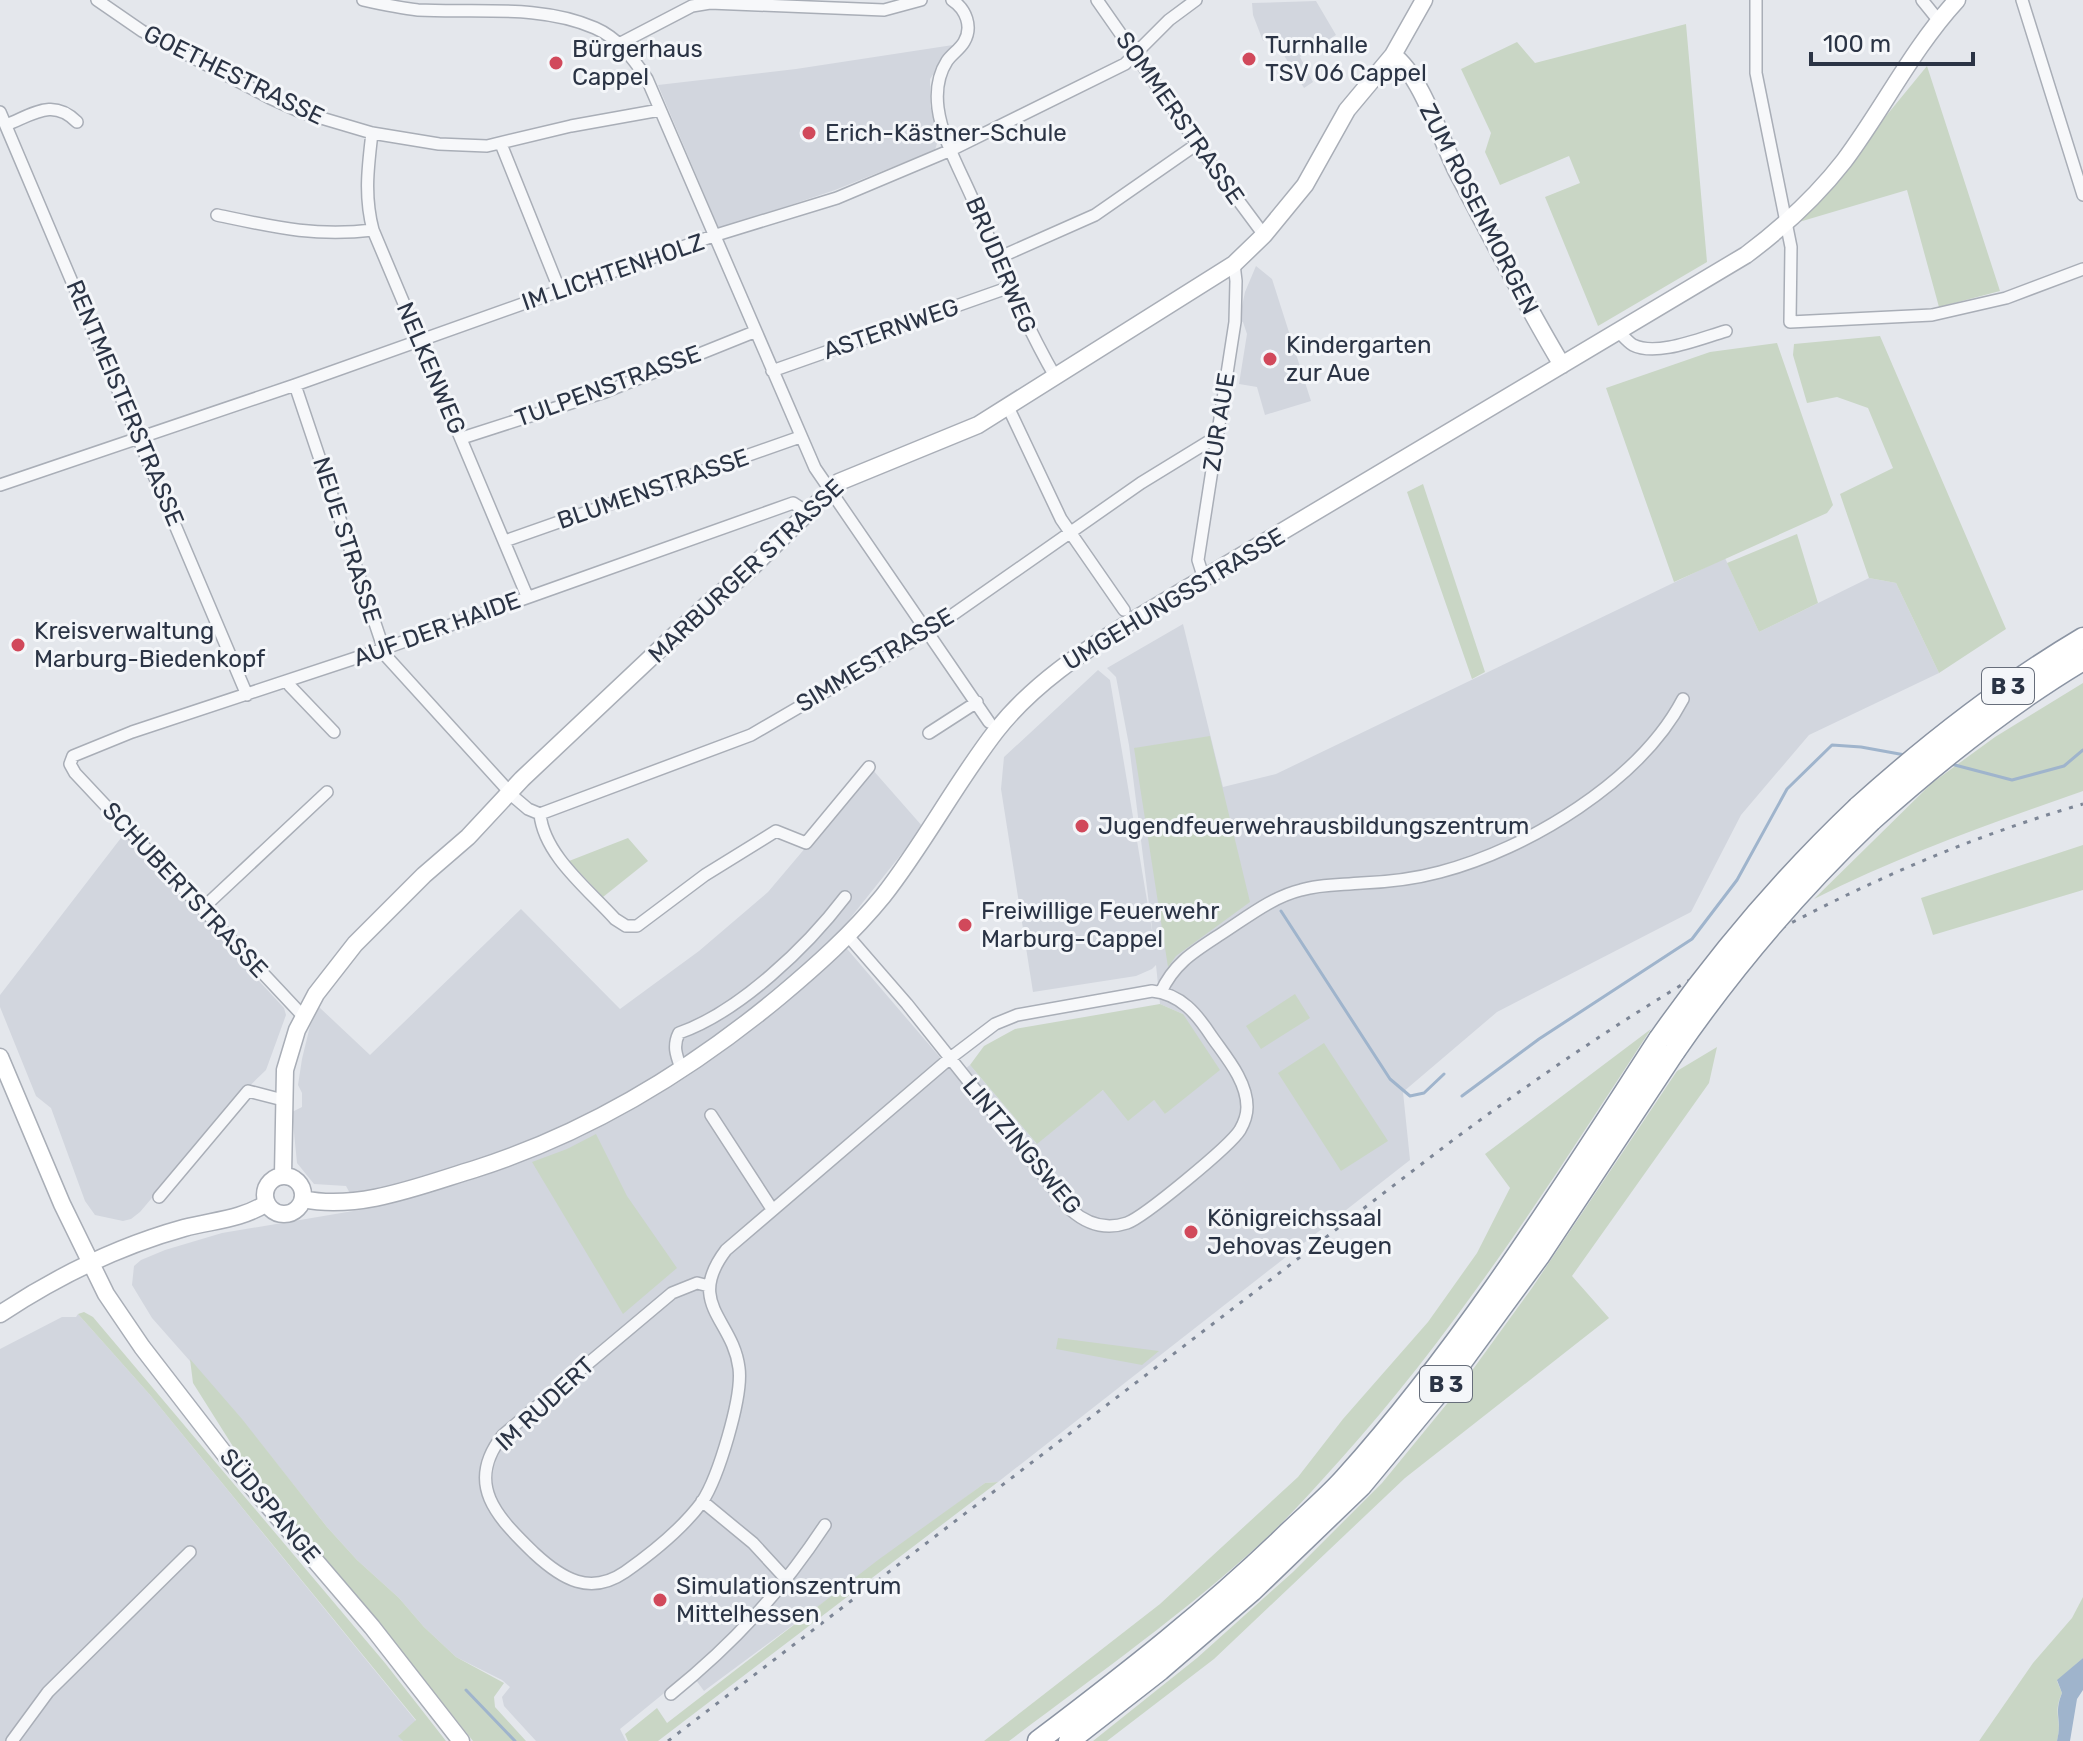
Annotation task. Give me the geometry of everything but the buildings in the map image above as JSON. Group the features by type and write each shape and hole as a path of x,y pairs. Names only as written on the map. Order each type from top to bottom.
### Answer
{"highway":[{"name":"B 3","path":"1864,814 1896,772 1936,739 2021,677 2083,638"},
{"name":"B 3","path":"1069,1741 1160,1670 1252,1591 1361,1486 1444,1386 1540,1255 1710,968 1766,901 1864,814 1917,781 2032,692 2083,660"},
{"name":"B 3","path":"1038,1741 1232,1587 1344,1479 1436,1369 1667,1045"}],"main road":[{"name":"MARBURGER STRASSE","path":"283,1175 285,1070 303,1016 355,944 839,482 978,425 1234,264 1264,235 1305,185 1347,110 1393,55 1423,0"},
{"name":"UMGEHUNGSSTRASSE","path":"303,1199 363,1199 506,1159 591,1123 682,1071 754,1018 848,936 914,854 996,731 1043,682 1079,654 1746,255 1788,222 1843,162 1939,21 1957,0"},
{"name":"ZUM ROSENMORGEN","path":"1393,55 1415,80 1531,316 1562,365"},
{"name":"SÜDSPANGE","path":"0,1057 106,1294 142,1347 230,1461 372,1627 461,1741"},
{"path":"283,1175 299,1183 303,1199 295,1211 287,1214 274,1212 264,1194 268,1183 283,1175"},
{"path":"0,1314 57,1278 90,1264 183,1229 244,1216 267,1203"}],"street":[{"name":"GOETHESTRASSE","path":"97,0 142,31 222,75 301,112 372,133 461,146 501,144 571,126 660,110"},
{"path":"363,0 415,9 526,13 565,18 597,29 619,44 647,79 815,468 989,722"},
{"path":"619,44 692,6 736,2 840,4 884,10 921,0"},
{"name":"BRUDERWEG","path":"952,0 959,5 968,23 963,44 947,61 938,84 938,110 951,150 1029,331 1056,378"},
{"name":"SOMMERSTRASSE","path":"1097,0 1264,235"},
{"name":"IM LICHTENHOLZ","path":"0,485 295,385 713,236 837,198 951,150 1125,64 1169,20 1196,0"},
{"path":"1756,0 1756,73 1791,247 1790,322 1932,315 2006,298 2083,269"},
{"path":"1922,0 1939,21"},
{"path":"2022,0 2083,195"},
{"path":"6,125 56,108 77,122"},
{"name":"RENTMEISTERSTRASSE","path":"0,112 247,695"},
{"name":"NELKENWEG","path":"372,133 365,185 373,230 527,596"},
{"path":"501,144 560,291"},
{"path":"998,258 1095,215 1197,144"},
{"path":"217,215 269,227 325,234 373,230"},
{"name":"ZUR AUE","path":"1204,579 1198,560 1235,322 1234,264"},
{"name":"ASTERNWEG","path":"772,371 1010,287"},
{"path":"1619,332 1631,344 1658,349 1726,331"},
{"name":"TULPENSTRASSE","path":"462,438 605,392 754,332"},
{"name":"NEUE STRASSE","path":"295,385 383,649 391,664 511,792"},
{"path":"1008,407 1069,532 1124,610"},
{"name":"BLUMENSTRASSE","path":"505,541 800,437"},
{"name":"SIMMESTRASSE","path":"540,814 751,735 928,632 1069,532 1216,437"},
{"name":"AUF DER HAIDE","path":"70,764 73,756 102,744 383,649 793,503 807,512"},
{"path":"288,681 334,732"},
{"path":"1161,992 1170,974 1186,957 1281,897 1317,886 1392,881 1441,872 1480,859 1548,826 1595,794 1652,745 1683,699"},
{"path":"929,733 977,702"},
{"name":"SCHUBERTSTRASSE","path":"70,764 75,773 303,1016"},
{"path":"511,792 528,809 540,814 543,833 552,850 615,919 626,926 637,926 705,875 776,831 806,843 869,767"},
{"path":"203,908 327,792"},
{"path":"682,1071 675,1049 679,1033 700,1026 762,982 833,913 845,897"},
{"name":"LINTZINGSWEG","path":"848,936 907,1004 949,1059 1071,1210 1080,1218 1097,1225 1127,1223 1145,1212 1220,1152 1240,1130 1247,1109 1246,1098 1235,1072 1204,1025 1183,1002 1161,992 1152,991 1017,1015 995,1024 949,1059"},
{"path":"709,1286 712,1273 726,1250 949,1059"},
{"path":"159,1197 248,1091 283,1100"},
{"path":"711,1115 772,1209"},
{"name":"IM RUDERT","path":"697,1283 709,1286 715,1313 736,1355 740,1380 726,1440 702,1501 672,1533 622,1574 601,1583 586,1585 572,1582 553,1571 499,1515 488,1497 485,1471 490,1454 503,1435 680,1288 697,1283"},
{"path":"702,1501 744,1535 787,1580"},
{"path":"671,1694 705,1666 770,1602 825,1525"},
{"path":"12,1741 48,1692 190,1552"}],"shaded area":[{"path":"1316,1 1336,35 1300,57 1313,82 1304,88 1285,57 1277,36 1263,41 1252,3"},
{"name":"Erich-Kästner-Schule","path":"953,45 930,79 930,105 939,137 935,150 835,190 719,229 658,85 796,69"},
{"name":"Kindergarten zur Aue","path":"1256,266 1272,279 1311,401 1265,415 1257,387 1239,384 1247,334 1243,322 1239,321 1245,292"},
{"path":"1725,558 1759,632 1869,578 1896,583 1939,673 1809,735 1741,815 1691,912 1497,1012 1403,1092 1410,1160 998,1482 985,1483 704,1691 690,1672 620,1729 626,1741 536,1741 504,1706 502,1697 510,1687 456,1657 357,1560 242,1420 152,1318 132,1285 134,1266 165,1250 222,1233 359,1210 346,1186 314,1184 297,1163 292,1112 302,1107 302,1093 298,1085 302,1059 310,1026 319,1007 370,1055 521,909 620,1009 699,951 768,892 872,769 923,827 836,936 956,1076 970,1065 1036,1143 1103,1090 1154,1100 1166,1114 1183,1014 1160,1004 1156,965 1136,976 1033,992 1001,789 1004,757 1098,670 1110,680 1153,936 1129,745 1116,677 1107,668 1183,624 1223,787 1276,774"},
{"path":"124,834 284,1008 286,1015 266,1070 235,1100 140,1212 123,1221 95,1215 85,1201 51,1108 36,1096 0,1007 0,995"},
{"path":"78,1314 151,1396 416,1721 399,1735 403,1741 0,1741 0,1349 62,1317 76,1317"}],"green space":[{"path":"1686,24 1707,262 1598,326 1545,197 1580,183 1569,156 1500,185 1485,152 1491,133 1461,69 1517,42 1535,63"},
{"path":"1927,66 2000,291 1939,307 1907,190 1799,222"},
{"path":"1880,336 2006,629 1939,673 1896,583 1869,578 1840,494 1893,468 1868,408 1837,397 1807,403 1793,355 1794,344"},
{"path":"1777,343 1833,505 1827,513 1674,582 1606,388 1710,352"},
{"path":"1423,484 1485,672 1472,679 1407,492"},
{"path":"1797,534 1818,603 1759,632 1727,563"},
{"path":"2083,683 2083,791 1913,854 1814,899 1932,783 1995,737"},
{"path":"1210,736 1250,902 1176,956 1168,967 1134,748"},
{"path":"628,838 648,861 603,897 569,861"},
{"path":"2083,845 2083,890 1933,935 1921,898"},
{"path":"1295,994 1310,1018 1261,1049 1246,1026"},
{"path":"1160,1004 1183,1014 1220,1070 1165,1114 1154,1100 1128,1121 1103,1090 1037,1144 970,1065 984,1046 1015,1029"},
{"path":"1651,1029 1465,1305 1384,1410 1302,1502 1231,1570 1105,1669 1009,1741 984,1741 1160,1604 1298,1477 1343,1419 1428,1322 1477,1253 1510,1188 1485,1154"},
{"path":"1324,1043 1388,1141 1341,1171 1278,1073"},
{"path":"1717,1047 1709,1083 1572,1276 1609,1318 1405,1478 1214,1659 1107,1741 1093,1741 1197,1658 1293,1572 1382,1483 1455,1394 1532,1288 1677,1071"},
{"path":"596,1134 627,1196 677,1268 623,1314 532,1162"},
{"path":"84,1312 93,1317 385,1663 446,1741 403,1741 398,1736 416,1720 151,1396 78,1314"},
{"path":"1058,1338 1159,1351 1142,1365 1056,1349"},
{"path":"190,1359 357,1560 456,1657 504,1683 494,1697 495,1707 526,1741 473,1741 382,1627 251,1475 193,1383"},
{"path":"998,1482 658,1741 628,1741 625,1734 657,1708 667,1723 878,1560 985,1483"},
{"path":"2083,1597 2083,1658 2057,1681 2062,1693 2058,1707 2057,1741 1979,1741 2033,1663 2072,1618"}],"water":[{"path":"2083,1658 2083,1690 2077,1699 2070,1741 2057,1741 2058,1707 2062,1693 2057,1680"}],"waterway":[{"path":"1462,1096 1539,1039 1692,939 1737,880 1787,789 1832,745 1905,755"},
{"path":"1951,764 2012,780 2064,766 2083,750"},
{"path":"1281,911 1390,1079 1410,1096 1424,1093 1444,1074"},
{"path":"466,1690 515,1741"}],"railway":[{"path":"668,1741 1453,1140 1600,1036 1676,988 1832,902 1913,865 1997,832 2083,804"}],"place":[{"name":"Turnhalle TSV 06 Cappel","path":"1249,59"},
{"name":"Bürgerhaus Cappel","path":"556,63"},
{"name":"Erich-Kästner-Schule","path":"809,133"},
{"name":"Kindergarten zur Aue","path":"1270,359"},
{"name":"Kreisverwaltung Marburg-Biedenkopf","path":"18,645"},
{"name":"Jugendfeuerwehrausbildungszentrum","path":"1082,826"},
{"name":"Freiwillige Feuerwehr Marburg-Cappel","path":"965,925"},
{"name":"Königreichssaal Jehovas Zeugen","path":"1191,1232"},
{"name":"Simulationszentrum Mittelhessen","path":"660,1600"}]}
